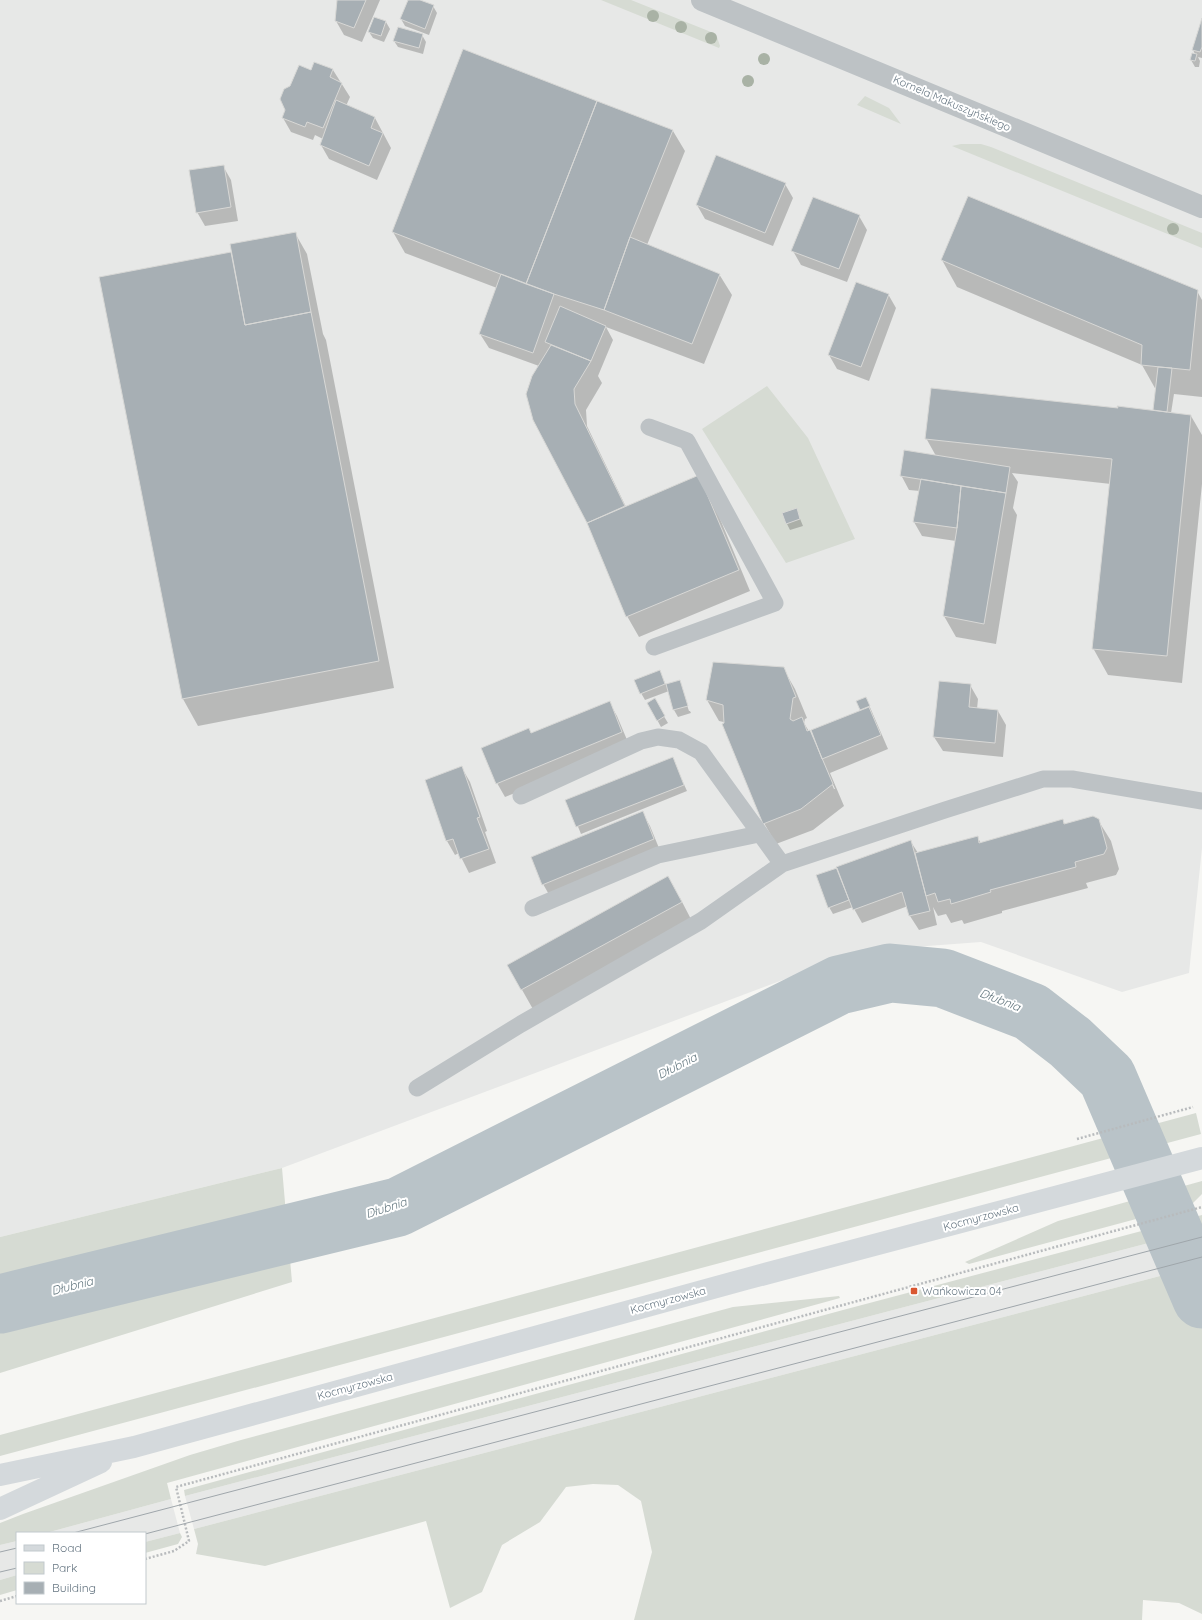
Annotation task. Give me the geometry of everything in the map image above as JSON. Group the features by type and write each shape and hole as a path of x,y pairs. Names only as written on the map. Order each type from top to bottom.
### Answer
{"main road":[{"name":"Kocmyrzowska","path":"0,1475 134,1447 746,1279 1202,1158"},
{"name":"Kocmyrzowska","path":"0,1508 134,1447"}],"street":[{"name":"Kornela Makuszyńskiego","path":"702,0 1202,207"}],"lane":[{"path":"649,427 687,441 775,603 654,646"},
{"path":"521,796 641,741 658,737 679,740 701,752 782,864"},
{"path":"417,1088 521,1024 701,921 782,864 1043,779 1072,779 1202,801"},
{"path":"533,908 658,855 759,834"}],"path":[{"path":"1078,1139 1193,1107"},
{"path":"146,1559 174,1551 190,1540 176,1487 1202,1207"},
{"path":"0,1601 16,1596"}],"shaded area":[{"path":"0,0 1202,0 1202,848 1189,973 1122,992 981,942 860,951 282,1168 0,1237"},
{"path":"1202,1229 1202,1265 194,1529 185,1496"},
{"path":"171,1499 180,1533 146,1542 146,1532 50,1532"},
{"path":"16,1541 16,1575 0,1580 0,1545"}],"green space":[{"path":"601,0 631,0 716,34 720,46 719,48"},
{"path":"865,96 889,108 901,124 857,105"},
{"path":"961,144 981,144 991,147 1202,233 1202,248 952,146"},
{"path":"767,386 808,438 855,539 786,563 702,429"},
{"path":"1196,1113 1201,1134 0,1456 0,1435"},
{"path":"282,1168 292,1282 0,1373 0,1237"},
{"path":"1202,1181 1202,1194 1192,1204 969,1264 965,1262 1058,1221"},
{"path":"1202,1215 1202,1229 185,1496 184,1490 843,1310"},
{"path":"1202,1265 1202,1614 1179,1603 1143,1600 1142,1620 634,1620 652,1552 641,1501 618,1485 593,1484 566,1487 540,1522 502,1545 482,1592 450,1608 426,1521 265,1566 196,1554 198,1544 194,1529"},
{"path":"839,1296 840,1298 167,1483 171,1499 50,1532 16,1532 16,1541 0,1545 0,1523 190,1455 733,1307"},
{"path":"180,1533 182,1537 178,1544 146,1553 146,1542"},
{"path":"16,1575 16,1590 0,1595 0,1580"}],"building":[{"path":"337,0 366,0 354,28 335,21"},
{"path":"408,0 420,0 434,5 425,29 400,19"},
{"path":"374,17 386,21 381,36 368,32"},
{"path":"1202,18 1202,47 1200,52 1192,50"},
{"path":"398,27 423,34 419,48 393,41"},
{"path":"463,49 597,101 526,284 392,232"},
{"path":"1192,53 1197,54 1195,61 1190,60"},
{"path":"314,62 333,69 330,77 342,83 323,128 307,122 305,127 282,118 285,110 280,99 284,89 290,86 299,65 311,70"},
{"path":"336,100 375,117 371,128 383,133 369,166 320,145"},
{"path":"597,101 673,130 630,237 604,310 526,284"},
{"path":"716,155 786,183 765,233 696,205"},
{"path":"224,165 231,207 196,213 189,170"},
{"path":"968,196 1198,290 1190,370 1141,365 1142,345 941,260"},
{"path":"813,197 860,215 839,269 791,251"},
{"path":"296,232 311,312 245,325 230,244"},
{"path":"630,237 720,274 692,344 604,310"},
{"path":"231,252 245,325 311,312 379,661 182,699 99,277"},
{"path":"501,274 554,294 533,353 479,334"},
{"path":"856,282 889,294 861,367 828,355"},
{"path":"560,306 606,326 591,361 545,342"},
{"path":"551,345 591,361 574,389 575,404 625,506 587,523 533,420 526,394 532,376"},
{"path":"1158,367 1172,368 1167,412 1153,410"},
{"path":"931,388 1118,408 1117,406 1191,415 1167,656 1092,649 1112,459 925,439"},
{"path":"904,450 1010,467 1006,493 900,476"},
{"path":"699,475 739,570 626,617 587,523"},
{"path":"921,479 961,486 957,528 913,522"},
{"path":"961,486 1006,493 984,624 943,616 957,528"},
{"path":"797,508 800,519 786,524 782,513"},
{"path":"713,662 784,667 796,697 793,698 790,719 793,721 802,717 807,731 810,730 833,784 801,809 763,824 722,724 724,723 723,705 706,700"},
{"path":"660,670 665,684 640,694 634,680"},
{"path":"680,680 688,706 673,710 666,684"},
{"path":"939,681 971,684 969,707 998,710 995,743 933,737"},
{"path":"866,697 870,706 860,710 856,701"},
{"path":"655,698 665,716 657,721 647,703"},
{"path":"610,701 622,732 496,784 481,748 529,728 531,733"},
{"path":"869,707 881,735 822,759 811,730"},
{"path":"673,757 684,785 576,827 565,800"},
{"path":"462,766 480,817 477,818 489,849 460,859 453,839 446,841 425,780"},
{"path":"643,811 654,839 542,885 531,857"},
{"path":"1093,816 1099,819 1107,848 1104,854 1075,862 1076,867 990,890 991,892 951,904 950,899 938,902 935,893 926,896 915,853 978,836 979,843 1063,819 1064,824"},
{"path":"911,840 930,911 909,916 902,892 853,910 836,867"},
{"path":"837,868 849,900 828,908 816,875"},
{"path":"668,876 682,902 521,990 507,965"}],"waterway":[{"name":"Dłubnia","path":"0,1304 398,1207 839,985 890,973 943,978 1031,1012 1070,1042 1107,1077 1202,1299"}],"tram line":[{"path":"77,1532 1202,1237"},
{"path":"146,1534 1202,1257"},
{"path":"0,1552 16,1548"},
{"path":"0,1572 16,1568"}],"place":[{"name":"Wańkowicza 04","path":"914,1291"}]}
